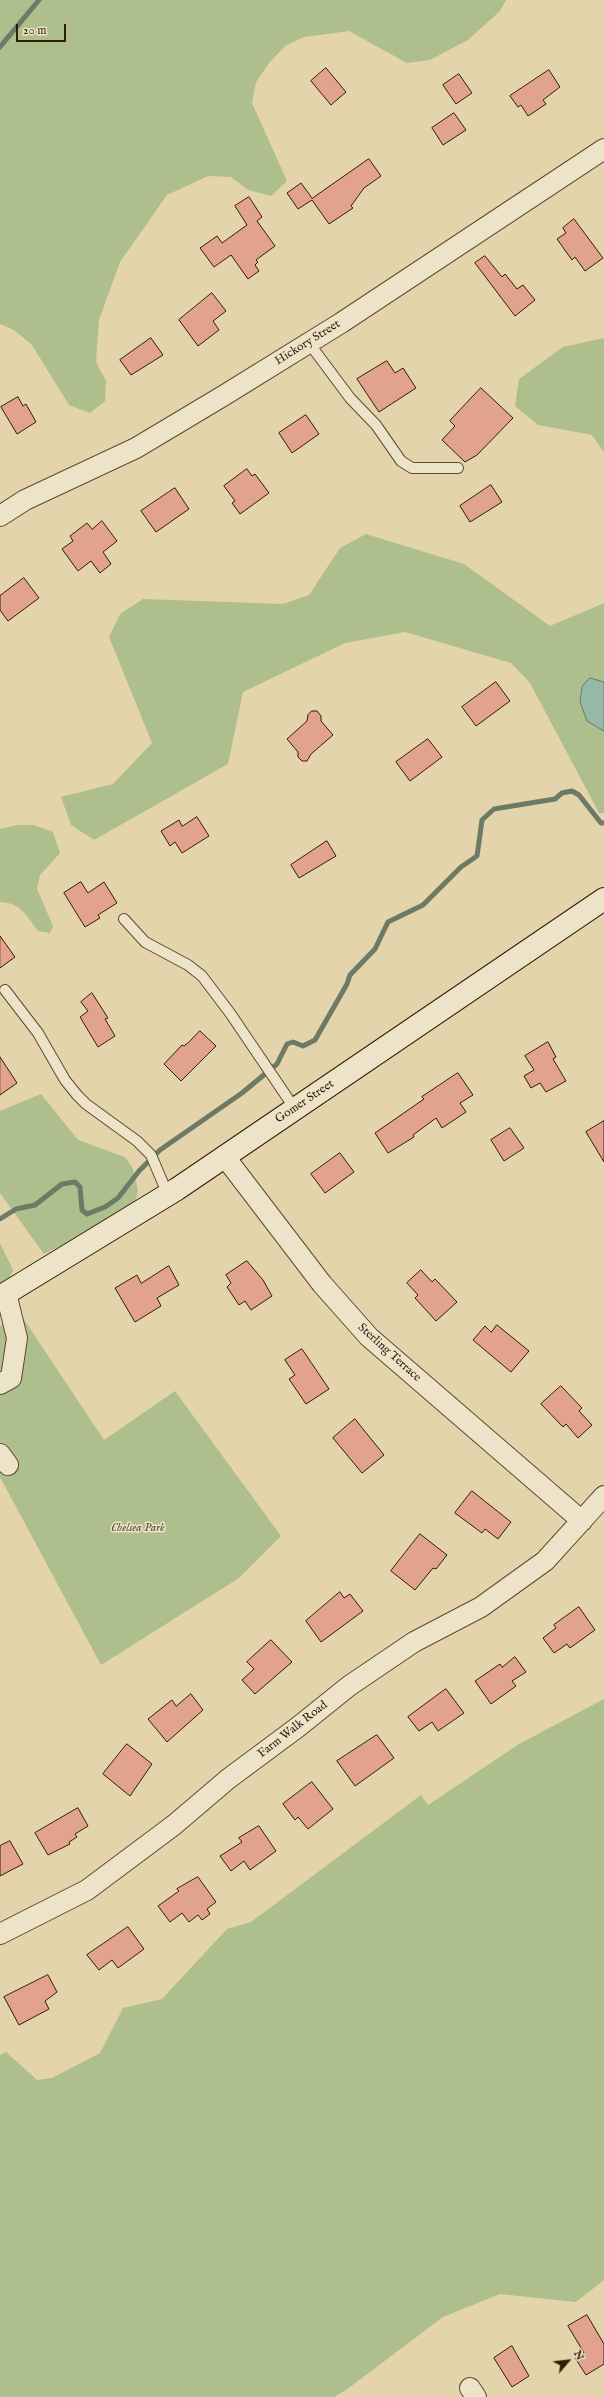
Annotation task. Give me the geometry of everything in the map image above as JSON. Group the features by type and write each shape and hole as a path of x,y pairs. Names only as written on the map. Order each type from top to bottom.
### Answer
{"street":[{"name":"Hickory Street","path":"0,516 25,500 136,448 309,343 604,149"},
{"name":"Gomer Street","path":"3,1295 168,1195 604,899"},
{"name":"Sterling Terrace","path":"225,1157 322,1284 369,1337 582,1521"},
{"path":"0,1384 12,1378 17,1338 3,1295"},
{"name":"Farm Walk Road","path":"0,1934 87,1890 174,1825 228,1779 298,1727 349,1686 414,1642 481,1607 545,1561 604,1496"}],"lane":[{"path":"309,343 350,398 376,425 401,461 412,468 458,468"},
{"path":"124,919 145,942 188,965 206,980 295,1109"},
{"path":"5,990 38,1033 65,1080 77,1095 137,1141 151,1155 168,1195"}],"green space":[{"path":"0,0 506,0 500,11 468,40 430,60 407,63 349,31 304,37 285,46 269,63 256,82 252,103 287,181 271,196 248,190 231,177 208,176 167,195 120,262 99,320 96,362 106,381 105,401 90,413 69,405 32,345 14,330 0,324"},
{"path":"604,338 604,452 592,435 538,425 515,406 519,379 563,347"},
{"path":"366,534 464,564 550,626 604,603 604,813 599,813 530,683 511,663 405,632 345,643 243,692 228,764 94,840 71,825 61,797 113,784 152,743 109,637 120,614 143,599 283,604 309,595 340,548"},
{"path":"17,825 34,825 53,832 60,853 40,875 37,889 53,926 50,933 38,931 18,907 13,904 0,902 0,829"},
{"path":"41,1094 78,1140 125,1157 133,1169 138,1191 136,1199 117,1218 44,1254 0,1193 0,1111"},
{"path":"0,1243 13,1270 7,1283 0,1289"},
{"name":"Chelsea Park","path":"19,1312 104,1440 175,1391 281,1536 239,1578 101,1665 0,1477 0,1326"},
{"path":"604,1699 604,2280 576,2302 500,2294 443,2317 346,2390 334,2397 0,2397 0,2055 6,2052 37,2080 52,2078 100,2053 123,2008 162,1999 227,1929 251,1922 421,1795 428,1805 519,1744"}],"shaded area":[{"path":"590,678 604,682 604,731 587,721 580,702 582,687"}],"building":[{"path":"326,68 346,92 331,105 311,81"},
{"path":"549,70 560,87 543,100 546,104 528,116 521,105 518,107 510,96"},
{"path":"459,74 472,93 456,104 443,85"},
{"path":"454,113 466,130 443,145 432,128"},
{"path":"369,159 381,176 364,188 351,206 353,208 329,224 312,200 298,209 287,193 301,183 312,198"},
{"path":"249,197 262,217 257,221 275,246 256,260 258,262 255,265 259,271 248,279 231,255 214,267 200,248 217,236 222,243 247,225 235,206"},
{"path":"574,219 603,258 585,271 575,257 572,260 557,239 566,233 563,228"},
{"path":"485,256 502,277 505,274 517,289 523,285 535,300 515,316 475,263"},
{"path":"212,293 226,311 213,321 219,330 198,346 179,320"},
{"path":"151,338 163,355 131,375 120,360"},
{"path":"387,361 395,373 403,368 416,388 379,412 357,379"},
{"path":"481,388 513,418 477,455 465,462 442,440 455,426 450,421"},
{"path":"18,397 23,406 26,404 36,422 17,434 1,407"},
{"path":"306,415 319,434 292,453 279,433"},
{"path":"247,469 252,476 255,474 269,493 240,514 232,503 235,501 224,486"},
{"path":"491,485 502,502 470,522 460,506"},
{"path":"175,488 189,509 156,532 141,511"},
{"path":"102,521 117,541 103,552 111,564 100,573 91,561 78,571 62,549 73,541 70,536 87,523 92,529"},
{"path":"24,578 39,598 8,621 0,610 0,596"},
{"path":"496,682 510,701 476,726 462,707"},
{"path":"312,711 317,711 321,716 321,721 333,735 311,754 307,761 302,761 298,757 298,752 287,739 307,721 308,715"},
{"path":"428,739 442,757 410,781 396,762"},
{"path":"197,817 209,836 182,853 175,842 170,846 161,831 179,820 182,826"},
{"path":"327,841 336,856 299,878 291,865"},
{"path":"81,882 88,893 104,882 117,903 98,915 100,918 85,927 64,893"},
{"path":"0,936 15,957 0,968"},
{"path":"92,993 108,1018 105,1019 115,1036 98,1047 80,1017 88,1011 81,1002"},
{"path":"200,1031 216,1046 181,1081 164,1064 182,1045 184,1046"},
{"path":"548,1042 556,1057 553,1059 566,1081 546,1092 540,1083 531,1088 524,1076 534,1070 525,1056"},
{"path":"0,1057 17,1083 0,1095"},
{"path":"458,1073 473,1095 460,1103 466,1112 442,1128 436,1118 413,1135 414,1137 388,1153 375,1133 424,1099 422,1097"},
{"path":"604,1121 604,1162 586,1132"},
{"path":"510,1128 524,1148 504,1161 491,1140"},
{"path":"340,1153 354,1172 325,1193 311,1174"},
{"path":"247,1261 263,1280 272,1296 251,1310 245,1301 239,1305 227,1287 231,1283 226,1275"},
{"path":"169,1266 179,1285 157,1298 161,1306 135,1322 115,1288 137,1275 141,1283"},
{"path":"421,1270 432,1282 435,1279 457,1302 436,1321 415,1298 418,1295 407,1283"},
{"path":"497,1325 529,1351 511,1372 473,1340 485,1326 491,1332"},
{"path":"302,1349 329,1389 306,1404 289,1379 295,1375 285,1360"},
{"path":"561,1386 582,1408 579,1411 592,1425 578,1438 566,1424 563,1427 541,1404"},
{"path":"355,1419 384,1455 362,1473 333,1438"},
{"path":"472,1491 511,1522 498,1539 485,1529 482,1533 455,1513"},
{"path":"420,1534 447,1555 436,1569 433,1568 415,1590 391,1571"},
{"path":"340,1592 344,1598 350,1594 363,1611 321,1642 306,1621"},
{"path":"579,1607 595,1630 570,1648 567,1644 554,1653 543,1638 556,1628 554,1625"},
{"path":"271,1640 292,1662 255,1694 242,1680 254,1669 247,1662"},
{"path":"515,1657 526,1672 512,1681 516,1686 491,1704 475,1681 500,1664 502,1667"},
{"path":"446,1689 464,1713 438,1731 432,1722 419,1731 408,1717"},
{"path":"191,1694 203,1710 167,1742 148,1719 172,1700 176,1706"},
{"path":"377,1735 394,1758 355,1786 337,1761"},
{"path":"127,1744 152,1764 130,1796 103,1774"},
{"path":"312,1782 333,1809 308,1829 298,1817 295,1820 283,1804"},
{"path":"78,1808 88,1826 75,1834 77,1837 69,1842 70,1844 48,1855 35,1833"},
{"path":"259,1826 276,1851 250,1870 244,1861 231,1871 220,1856 242,1842 239,1838"},
{"path":"10,1841 23,1864 0,1876 0,1846"},
{"path":"198,1877 216,1902 207,1909 210,1914 202,1920 198,1915 189,1922 182,1913 170,1922 158,1906 179,1891 177,1889"},
{"path":"128,1927 144,1949 118,1968 112,1960 99,1970 87,1955"},
{"path":"48,1975 57,1992 45,2001 49,2009 19,2025 4,1997"},
{"path":"587,2315 604,2344 604,2364 586,2375 575,2358 584,2353 568,2326"},
{"path":"512,2346 529,2376 512,2387 494,2358"}],"waterway":[{"path":"0,47 39,0"},
{"path":"0,1219 16,1209 35,1205 62,1184 75,1182 80,1187 82,1210 87,1214 105,1207 118,1198 139,1171 160,1150 242,1093 277,1064 287,1044 293,1042 303,1046 315,1040 347,984 350,975 375,949 388,922 423,905 461,867 477,856 482,820 494,809 555,799 562,793 572,791 579,795 601,823 604,823"}]}
